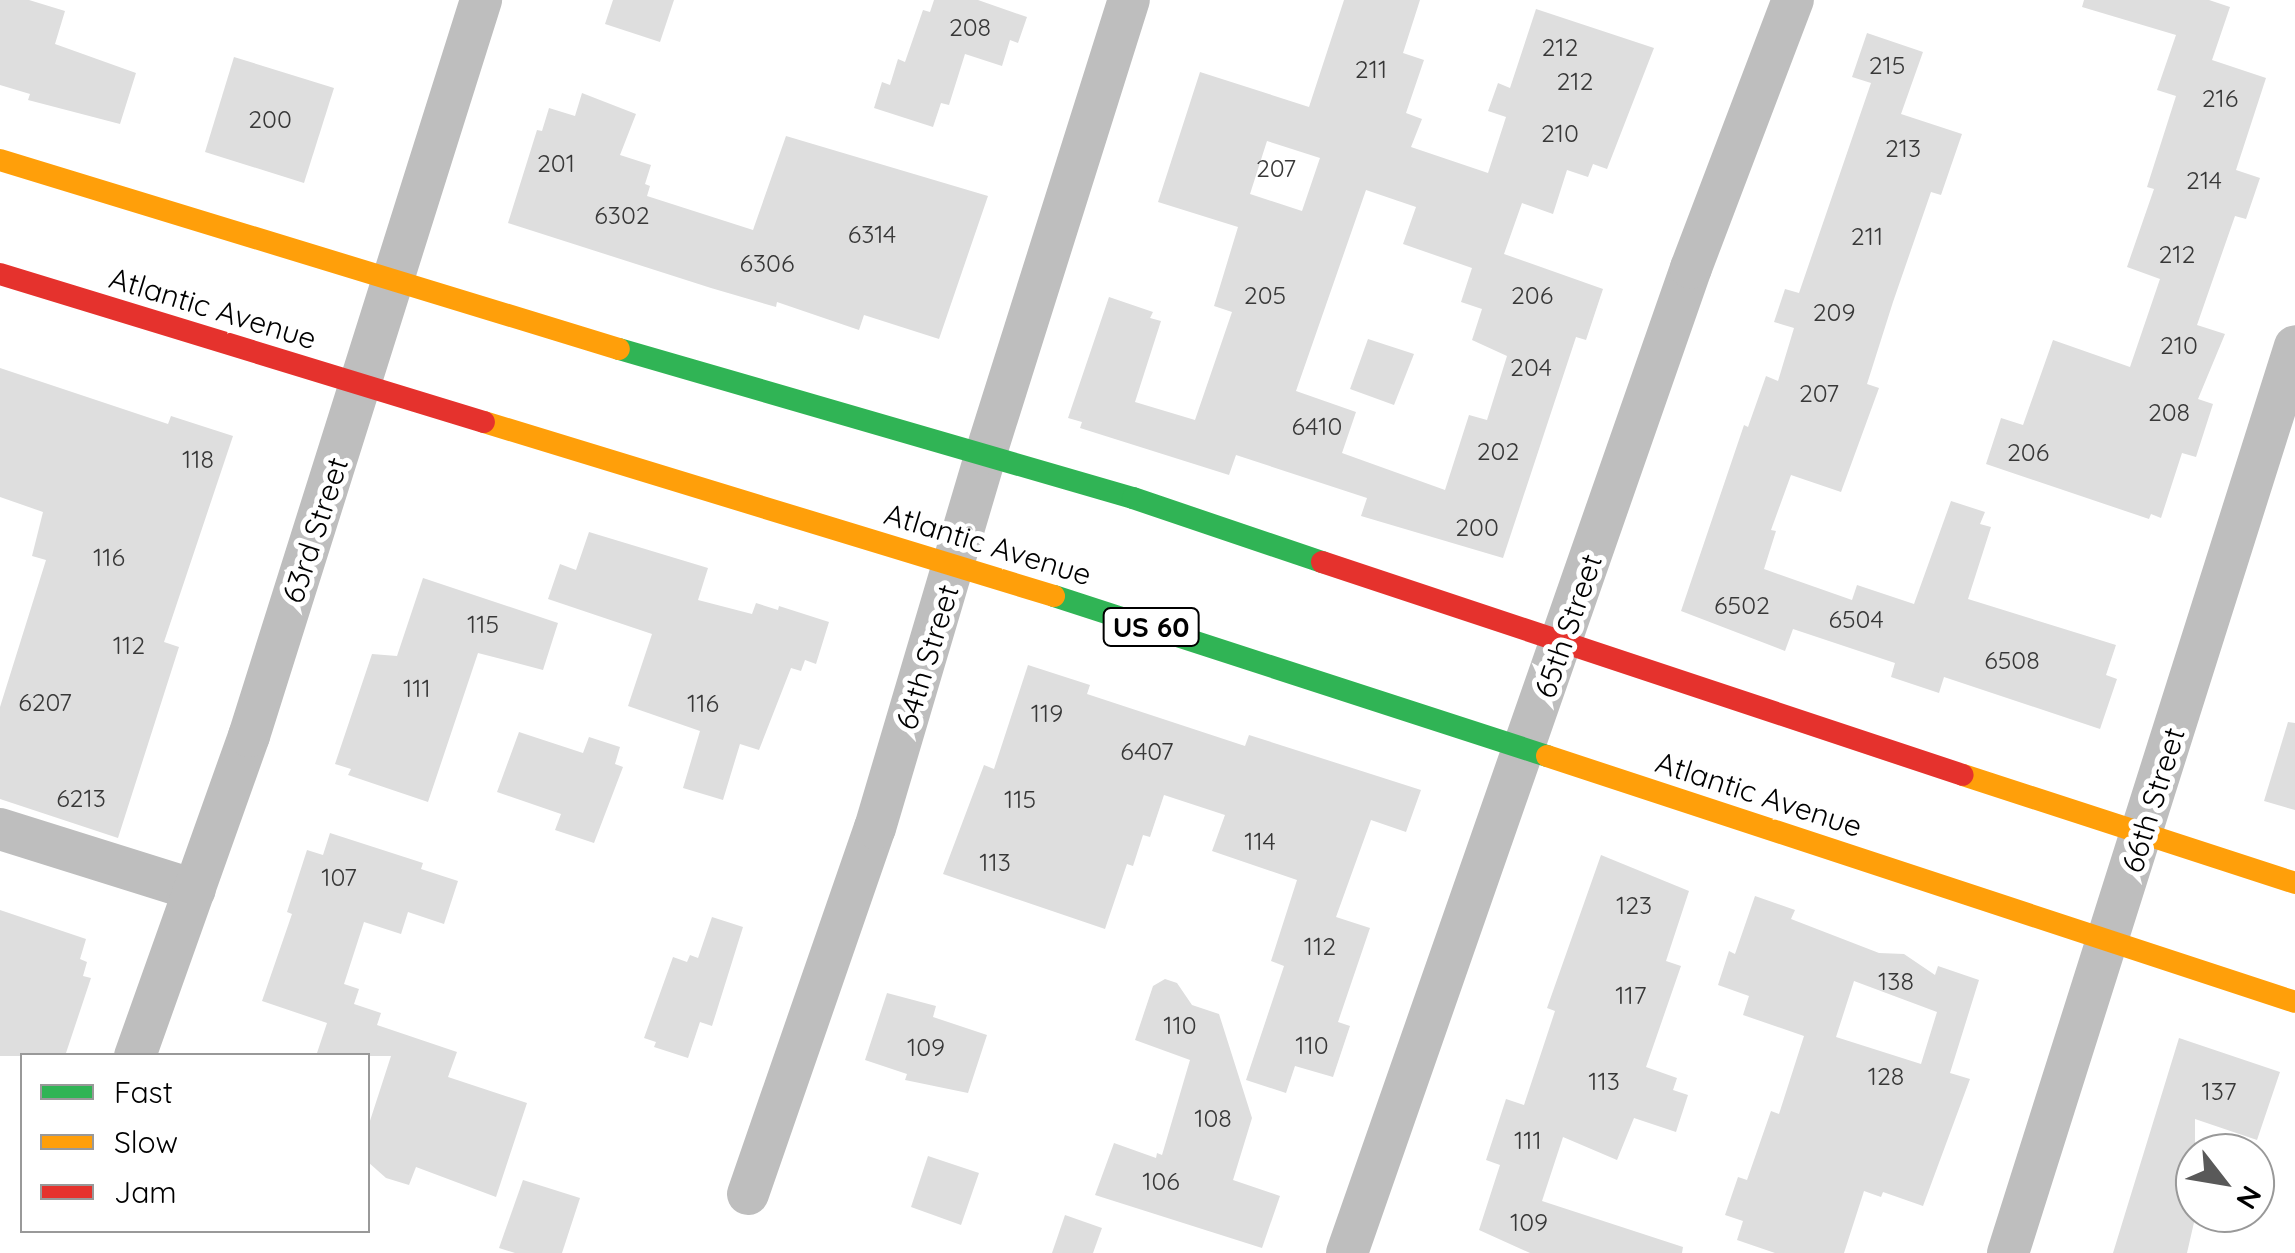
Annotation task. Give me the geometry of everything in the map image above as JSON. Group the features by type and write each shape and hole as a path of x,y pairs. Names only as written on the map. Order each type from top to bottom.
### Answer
{"main road":[{"path":"0,160 628,352 1133,498 2143,836 2295,882"},
{"name":"Atlantic Avenue","path":"0,274 955,565 2295,1002"}],"street":[{"name":"63rd Street","path":"136,1053 195,890 396,279 481,0"},
{"name":"64th Street","path":"748,1194 876,828 986,453 1129,0"},
{"name":"65th Street","path":"1348,1253 1691,268 1793,0"},
{"name":"66th Street","path":"2008,1253 2295,346"},
{"path":"0,829 195,890"}],"building":[{"path":"0,0 29,0 65,11 55,44 136,73 120,124 28,100 30,94 0,85"},
{"path":"613,0 674,0 660,42 605,24"},
{"path":"934,0 978,0 1027,17 1018,43 1010,40 1002,66 965,54 949,105 941,103 933,127 874,108 882,82 890,85 898,59 905,62 923,10 930,12"},
{"path":"1344,0 1420,0 1403,53 1424,60 1406,113 1422,119 1411,147 1488,173 1506,117 1488,111 1498,83 1510,88 1536,9 1654,48 1607,169 1593,164 1588,177 1567,170 1553,214 1522,203 1504,254 1603,289 1586,340 1576,337 1503,558 1361,516 1367,498 1236,455 1229,475 1080,428 1082,422 1068,418 1109,297 1153,312 1150,318 1161,321 1135,402 1195,420 1232,312 1214,306 1238,227 1158,202 1200,72 1309,107","holes":["1267,141 1320,158 1302,211 1250,194","1366,190 1416,207 1403,244 1472,268 1461,302 1482,309 1472,340 1507,356 1487,420 1469,415 1445,490 1342,453 1356,412 1296,391"]},
{"path":"2084,0 2209,0 2230,7 2212,60 2266,78 2236,170 2260,178 2246,219 2235,216 2197,325 2225,334 2198,399 2213,404 2196,457 2182,453 2161,518 2151,514 2149,519 1986,464 2001,418 2023,425 2053,340 2130,367 2160,279 2127,267 2154,189 2147,187 2176,96 2157,90 2176,35 2082,7"},
{"path":"1867,33 1923,52 1901,114 1962,134 1941,195 1931,192 1893,302 1867,384 1879,388 1841,492 1791,475 1771,530 1776,531 1764,569 1852,600 1857,585 1914,604 1951,501 1985,512 1980,524 1991,527 1968,599 2116,645 2106,675 2117,679 2100,729 1944,677 1939,693 1891,677 1895,663 1793,629 1785,651 1681,611 1744,425 1748,427 1766,376 1778,381 1794,328 1774,322 1785,289 1799,293 1871,83 1852,77"},
{"path":"234,57 334,88 304,183 205,152"},
{"path":"582,93 636,114 620,155 651,165 645,184 650,186 647,196 753,230 786,136 988,196 939,339 864,315 859,330 508,223 537,130 542,131 549,108 575,116"},
{"path":"1368,339 1414,354 1394,405 1350,389"},
{"path":"0,368 168,424 171,416 233,436 164,642 179,647 118,838 0,799 0,707 46,560 32,556 43,512 0,497"},
{"path":"589,532 708,568 698,600 752,614 756,603 778,610 779,606 829,622 816,664 805,660 801,671 791,668 759,750 740,744 723,800 683,788 700,731 628,706 652,634 548,599 560,564 576,570"},
{"path":"423,578 558,623 543,670 478,653 428,802 348,775 351,769 335,764 372,654 397,656"},
{"path":"1028,665 1090,685 1087,694 1245,746 1249,735 1421,790 1406,832 1371,820 1336,917 1370,928 1338,1022 1350,1026 1333,1077 1295,1066 1286,1093 1246,1080 1284,966 1271,961 1297,880 1212,851 1225,815 1164,795 1150,837 1143,835 1133,866 1127,864 1105,929 943,874 984,765 994,769"},
{"path":"2288,722 2295,723 2295,810 2264,801"},
{"path":"519,732 583,753 589,737 620,747 615,764 623,767 594,843 555,830 561,814 497,792"},
{"path":"330,833 423,863 421,869 458,881 444,924 408,912 401,934 364,922 344,984 359,989 354,1004 381,1013 377,1025 457,1052 448,1077 527,1103 496,1197 416,1167 409,1185 386,1178 370,1164 370,1121 391,1056 317,1053 327,1023 262,1001 292,914 287,912 307,850 323,855"},
{"path":"1601,855 1689,891 1666,961 1681,966 1646,1067 1677,1078 1673,1090 1688,1095 1676,1132 1634,1118 1617,1160 1563,1137 1542,1201 1683,1247 1682,1253 1530,1253 1479,1230 1500,1165 1486,1160 1506,1099 1524,1105 1555,1011 1547,1008"},
{"path":"1755,896 1795,910 1791,919 1879,953 1904,954 1935,975 1938,966 1979,980 1950,1073 1970,1079 1923,1206 1883,1192 1881,1197 1864,1191 1844,1253 1775,1253 1737,1240 1743,1221 1725,1215 1738,1177 1747,1180 1771,1111 1779,1114 1804,1036 1743,1015 1749,996 1718,985 1729,951 1735,954","holes":["1854,981 1937,1012 1921,1064 1836,1037"]},
{"path":"0,910 86,939 80,959 87,962 83,976 91,978 66,1053 0,1056"},
{"path":"712,917 743,927 712,1026 700,1022 688,1058 654,1047 656,1042 644,1038 673,957 687,962 690,955 698,958"},
{"path":"1165,979 1177,983 1192,1005 1219,1014 1252,1118 1233,1180 1280,1196 1262,1248 1095,1195 1114,1143 1156,1158 1157,1153 1162,1155 1190,1060 1135,1040 1153,986"},
{"path":"887,993 936,1006 933,1017 987,1035 968,1093 905,1080 907,1074 865,1060"},
{"path":"2179,1038 2280,1072 2259,1133 2236,1133 2195,1119 2195,1133 2175,1133 2175,1233 2192,1233 2187,1253 2113,1253"},
{"path":"928,1156 979,1173 961,1225 911,1207"},
{"path":"523,1180 580,1198 562,1253 515,1253 499,1248"},
{"path":"1065,1215 1102,1228 1093,1253 1052,1253"}],"traffic: fast":[{"path":"619,349 1133,498 1322,562"},
{"path":"1054,596 1547,756"}],"traffic: slow":[{"path":"0,160 619,349"},
{"path":"484,422 1054,596"},
{"path":"1547,756 2295,1002"},
{"path":"1963,775 2295,883"}],"traffic: jam":[{"path":"0,274 484,422"},
{"path":"1322,562 1963,775"}]}
